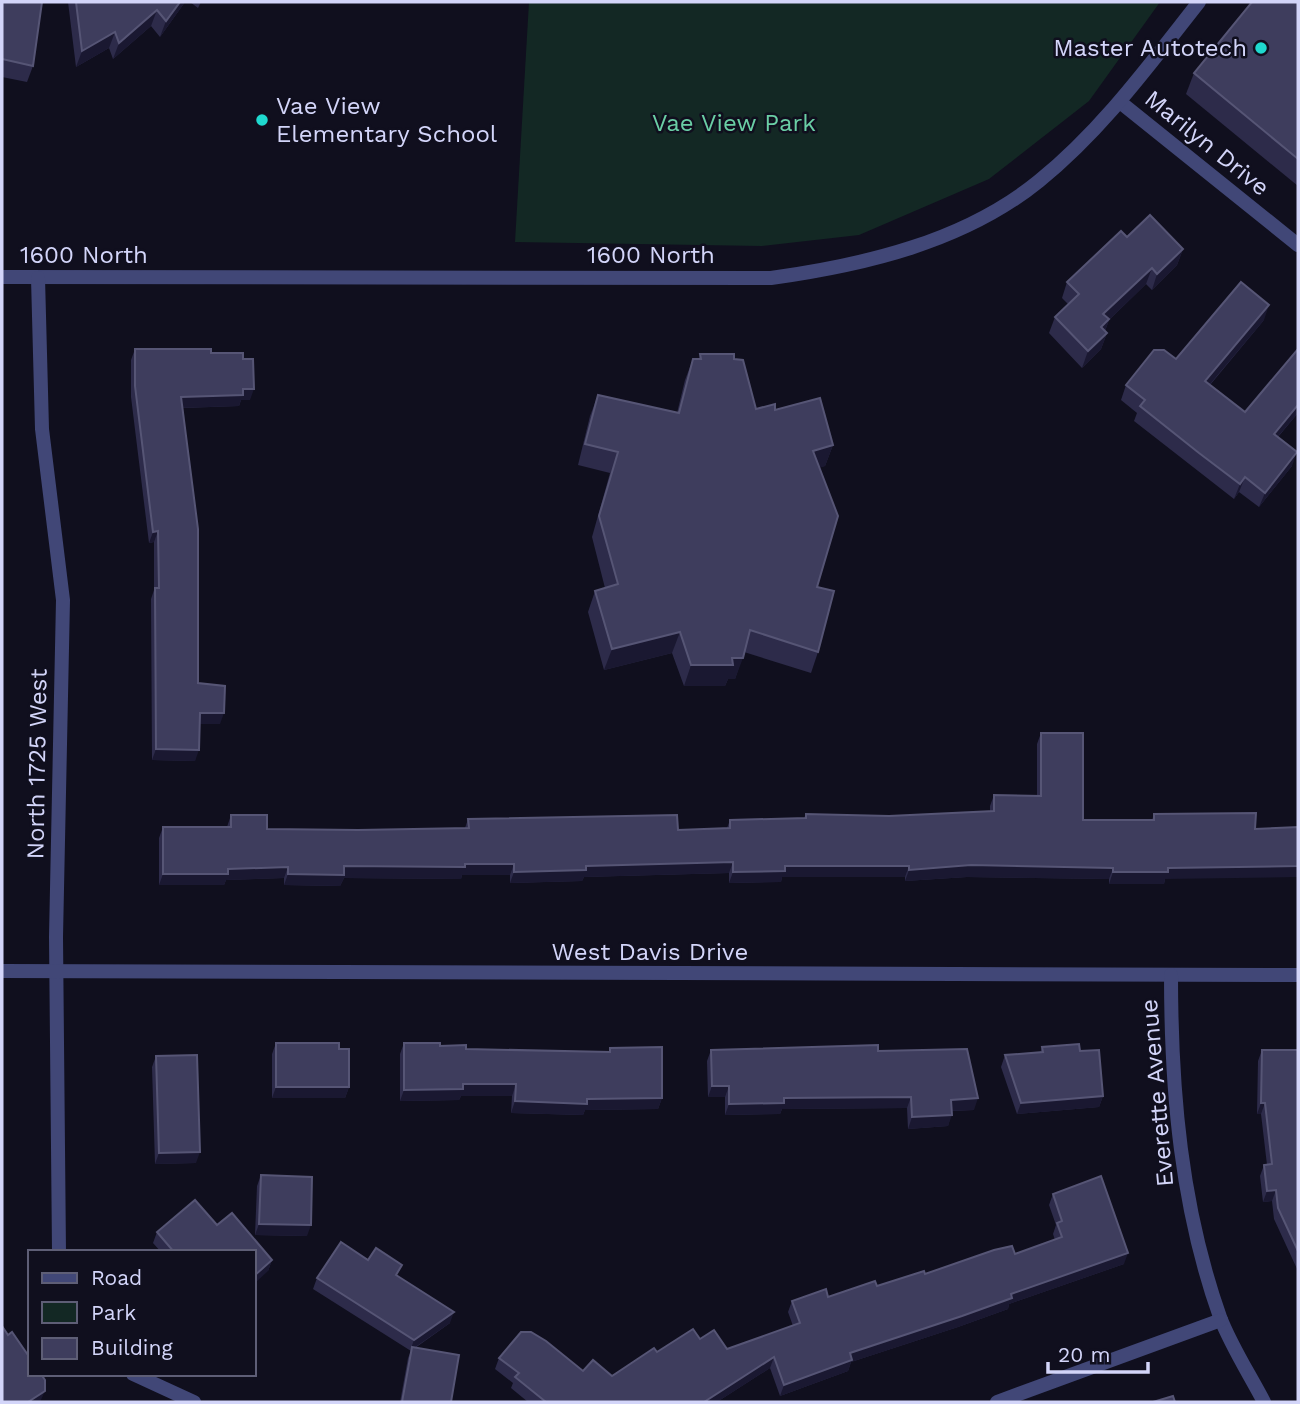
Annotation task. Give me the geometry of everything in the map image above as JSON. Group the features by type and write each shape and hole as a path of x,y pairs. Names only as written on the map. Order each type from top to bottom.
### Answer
{"street":[{"name":"1600 North","path":"2,277 771,278 837,269 924,244 985,215 1039,181 1120,102 1199,2"},
{"name":"Marilyn Drive","path":"1120,102 1298,245"},
{"name":"North 1725 West","path":"38,278 43,429 63,600 57,973 59,1250"},
{"name":"West Davis Drive","path":"2,971 1298,975"},
{"name":"Everette Avenue","path":"1171,975 1178,1137 1193,1230 1221,1320 1264,1402"},
{"path":"997,1402 1221,1320"},
{"path":"137,1376 194,1402"}],"green space":[{"name":"Vae View Park","path":"529,2 1160,2 1089,101 989,179 859,235 762,246 515,242"}],"building":[{"path":"2,2 42,2 33,66 2,59"},
{"path":"76,2 180,2 166,21 157,10 119,43 115,32 82,51"},
{"name":"Master Autotech","path":"1252,2 1298,2 1298,159 1194,73"},
{"path":"1150,215 1183,249 1157,274 1152,268 1103,314 1109,319 1101,327 1107,333 1088,351 1055,317 1079,294 1067,282 1121,231 1127,237"},
{"path":"1241,282 1269,305 1205,381 1245,412 1298,349 1298,405 1274,434 1297,452 1265,493 1245,477 1240,484 1199,453 1140,406 1145,400 1126,385 1154,350 1164,350 1176,359"},
{"path":"135,349 211,349 211,353 243,353 243,359 253,359 254,389 243,389 243,395 181,397 198,529 198,683 225,686 224,713 200,713 199,750 156,749 155,588 159,588 158,531 153,532 135,386"},
{"path":"700,354 734,354 734,359 743,360 756,409 775,404 775,410 820,398 833,445 813,451 838,516 817,587 834,591 818,652 750,630 743,658 732,658 733,665 691,665 680,632 612,649 595,591 618,584 599,516 618,452 585,444 598,395 679,413 693,359 701,359"},
{"path":"1041,733 1083,733 1083,820 1154,820 1154,814 1256,813 1255,829 1298,827 1298,866 1168,868 1168,872 1113,872 1113,868 971,865 909,870 909,866 785,866 785,871 733,872 733,862 586,866 586,870 514,872 514,864 465,864 465,867 344,866 344,875 288,874 288,867 228,869 228,874 163,874 163,827 231,827 231,815 267,815 267,829 358,830 469,828 468,819 677,815 678,830 730,828 730,820 806,818 806,814 889,816 994,811 994,795 1041,796"},
{"path":"276,1043 339,1043 339,1049 349,1049 349,1087 276,1087"},
{"path":"404,1043 466,1045 466,1049 610,1052 610,1048 662,1047 662,1098 587,1099 587,1104 515,1101 516,1084 463,1084 463,1089 404,1090"},
{"path":"1079,1044 1080,1051 1099,1050 1103,1096 1021,1103 1005,1055 1043,1052 1042,1047"},
{"path":"878,1045 878,1051 967,1049 978,1098 951,1100 952,1115 912,1117 911,1097 784,1098 784,1103 729,1104 729,1086 712,1086 711,1050"},
{"path":"1262,1050 1298,1050 1298,1251 1278,1208 1276,1190 1267,1191 1264,1165 1272,1164 1265,1103 1261,1103"},
{"path":"197,1055 200,1152 159,1153 156,1056"},
{"path":"261,1175 312,1177 311,1225 259,1224"},
{"path":"1101,1176 1128,1253 1011,1294 1012,1298 962,1316 850,1353 852,1360 784,1385 774,1357 704,1402 546,1402 515,1377 519,1373 499,1358 521,1332 531,1332 546,1341 583,1371 593,1360 612,1376 654,1348 657,1352 693,1329 700,1339 714,1330 727,1349 800,1323 792,1301 826,1289 828,1297 875,1281 877,1286 924,1271 925,1274 994,1250 1012,1246 1015,1254 1062,1237 1057,1223 1062,1221 1053,1194"},
{"path":"195,1200 217,1225 232,1213 272,1260 256,1274 256,1250 172,1250 157,1232"},
{"path":"341,1242 368,1260 376,1248 402,1265 396,1275 454,1312 414,1340 317,1278"},
{"path":"2,1326 8,1335 12,1332 28,1355 28,1376 42,1376 45,1380 45,1391 28,1402 2,1402"},
{"path":"412,1347 459,1355 451,1402 402,1402"},
{"path":"1173,1396 1175,1402 1153,1402"}],"place":[{"name":"Master Autotech","path":"1261,48"},
{"name":"Vae View Elementary School","path":"262,120"}]}
